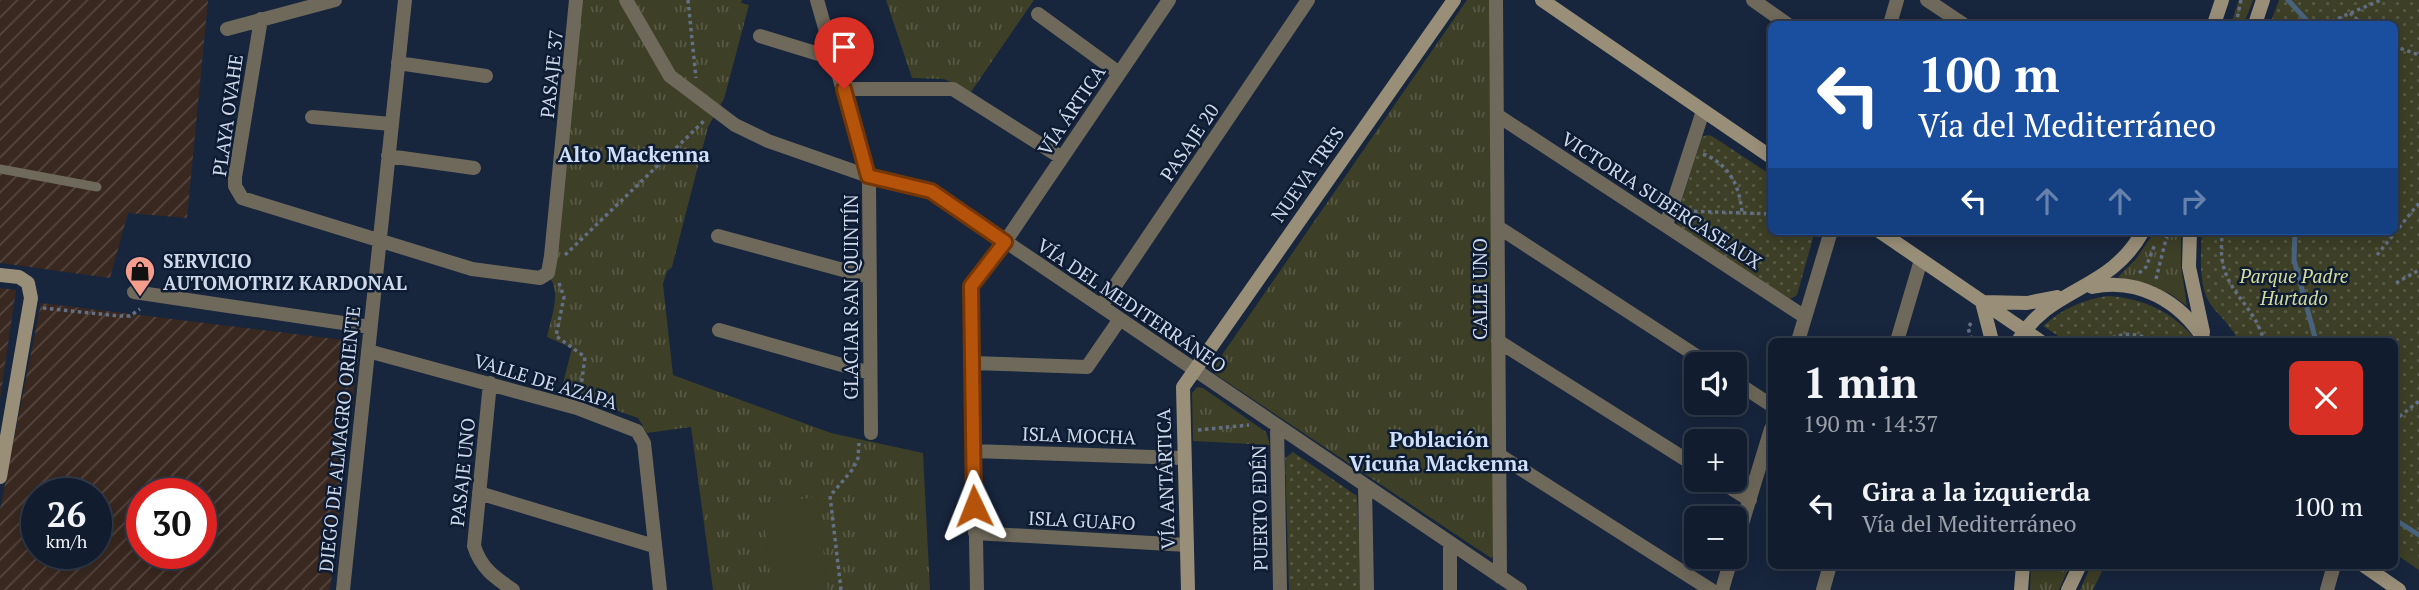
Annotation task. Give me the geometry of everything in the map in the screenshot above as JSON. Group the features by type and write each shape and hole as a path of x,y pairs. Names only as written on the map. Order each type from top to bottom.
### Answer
{"street":[{"path":"227,29 335,0"},
{"name":"DIEGO DE ALMAGRO ORIENTE","path":"343,590 405,0"},
{"name":"PASAJE 37","path":"545,276 551,256 576,0"},
{"name":"VÍA DEL MEDITERRÁNEO","path":"626,0 670,76 712,109 750,134 868,176 931,191 1520,590"},
{"name":"GLACIAR SAN QUINTÍN","path":"817,0 868,176 871,433"},
{"name":"VÍA ÁRTICA","path":"977,590 972,451 971,286 1005,242 1168,0"},
{"name":"PASAJE 20","path":"1102,305 1308,0"},
{"name":"NUEVA TRES","path":"1193,370 1454,0"},
{"name":"CALLE UNO","path":"1496,0 1500,577"},
{"path":"1542,0 1768,155"},
{"path":"1753,0 1783,21"},
{"path":"1891,21 1896,0"},
{"path":"1927,0 1958,21"},
{"path":"2215,21 2222,0"},
{"path":"2256,21 2263,0"},
{"path":"1038,14 1119,73"},
{"name":"PLAYA OVAHE","path":"261,19 235,177 238,193 248,202 379,240"},
{"path":"760,36 835,59"},
{"path":"398,63 486,76"},
{"path":"844,89 953,89 1062,158"},
{"path":"1669,217 1703,111"},
{"name":"VICTORIA SUBERCASEAUX","path":"1497,115 1669,217 1805,317"},
{"path":"312,117 391,124"},
{"path":"388,156 474,168"},
{"path":"1497,227 1690,352"},
{"path":"1799,338 1830,235"},
{"path":"1885,235 1982,302 2021,336 2039,314 2065,296"},
{"path":"1982,302 2027,303 2065,296 2080,290 2115,268 2140,235"},
{"path":"2190,235 2189,267 2204,338"},
{"path":"718,236 869,277"},
{"path":"379,240 472,269 504,275 545,276"},
{"path":"1898,338 1921,260"},
{"path":"0,275 19,277 28,283 30,306 0,477"},
{"path":"2080,290 2113,285 2152,293 2186,315 2203,338"},
{"path":"140,293 370,327"},
{"path":"1982,302 1991,338"},
{"path":"972,363 1087,367 1120,318"},
{"path":"719,330 870,373"},
{"path":"1499,341 1684,458"},
{"name":"VALLE DE AZAPA","path":"368,351 577,408 638,431 644,443 660,590"},
{"name":"VÍA ANTÁRTICA","path":"1188,590 1182,392 1193,370"},
{"name":"PASAJE UNO","path":"490,383 474,546 479,562 488,573 513,590"},
{"path":"1747,389 1768,402"},
{"name":"PUERTO EDÉN","path":"1274,424 1280,590"},
{"path":"1747,509 1768,439"},
{"name":"ISLA MOCHA","path":"972,451 1184,458"},
{"path":"1499,455 1711,590"},
{"path":"1366,486 1367,590"},
{"path":"1737,492 1750,500"},
{"path":"479,493 654,546"},
{"name":"ISLA GUAFO","path":"975,533 1187,545"},
{"path":"1450,545 1450,590"},
{"path":"1722,590 1728,569"},
{"path":"1823,590 1829,569"},
{"path":"2021,590 2023,569"},
{"path":"2068,590 2078,569"},
{"path":"2327,590 2333,569"},
{"path":"2369,569 2399,590"}],"lane":[{"path":"0,169 97,187"}],"path":[{"path":"688,0 696,56 694,96"},
{"path":"2237,21 2241,0"},
{"path":"2330,21 2381,0"},
{"path":"2350,13 2359,21"},
{"path":"2398,47 2419,55"},
{"path":"575,248 649,170 700,126 712,109"},
{"path":"1691,149 1716,160 1730,173 1739,192 1742,213"},
{"path":"2398,230 2419,203"},
{"path":"1669,217 1768,214"},
{"path":"2155,281 2167,235"},
{"path":"2223,235 2222,259 2230,286 2252,314 2263,338"},
{"path":"2377,256 2394,235"},
{"path":"2396,283 2419,270"},
{"path":"545,276 555,279 564,297 556,336 585,357 577,408"},
{"path":"30,306 130,316 140,311 140,293"},
{"path":"2112,338 2132,333 2144,338"},
{"path":"2398,419 2419,401"},
{"path":"841,590 830,496 853,469 870,415"},
{"path":"1183,431 1274,424"}],"shaded area":[{"path":"0,0 208,0 187,218 128,213 110,278 0,263"},
{"path":"0,288 16,290 0,399"},
{"path":"41,303 360,342 330,590 0,590 0,509"}],"green space":[{"path":"579,0 742,0 741,3 749,5 724,99 708,127 672,267 667,271 663,284 673,375 831,433 923,453 930,590 713,590 691,427 647,433 638,418 561,391 572,348 547,337 555,300 551,280 570,118"},
{"path":"886,0 1034,0 971,92 944,79 912,78"},
{"path":"1467,0 1489,0 1494,556 1491,558 1215,374 1213,368"},
{"path":"2239,0 2253,0 2245,21 2232,21"},
{"name":"Parque Padre Hurtado","path":"2279,0 2419,0 2419,557 2398,542 2398,338 2236,338 2209,302 2203,286 2202,235 2398,235 2398,21 2271,21"},
{"path":"1712,136 1768,173 1768,235 1814,235 1797,295 1790,299 1679,228 1676,218 1702,137"},
{"path":"2152,235 2181,235 2181,266 2187,306 2169,293 2118,277 2135,260"},
{"path":"2107,296 2145,303 2178,322 2194,338 2061,338 2043,326 2073,306"},
{"path":"1197,387 1203,388 1266,432 1270,445 1193,441 1192,393"},
{"path":"1293,452 1357,496 1362,590 1289,590 1285,458"},
{"path":"817,497 828,590 772,590 762,504"},
{"path":"2398,542 2419,557 2419,570 2398,556"},
{"path":"2031,569 2068,569 2059,590 2030,590"},
{"path":"2089,569 2103,569 2093,590 2080,590"}],"waterway":[{"path":"2288,0 2307,21"},
{"path":"2295,235 2294,260 2315,338"},
{"path":"2398,522 2419,535"}],"place":[{"name":"SERVICIO AUTOMOTRIZ KARDONAL","path":"140,298"}],"district":[{"name":"Alto Mackenna","path":"634,154"},
{"name":"Población Vicuña Mackenna","path":"1439,451"}],"route":[{"path":"844,89 868,176 931,191 1005,242 971,286 974,506"}]}
